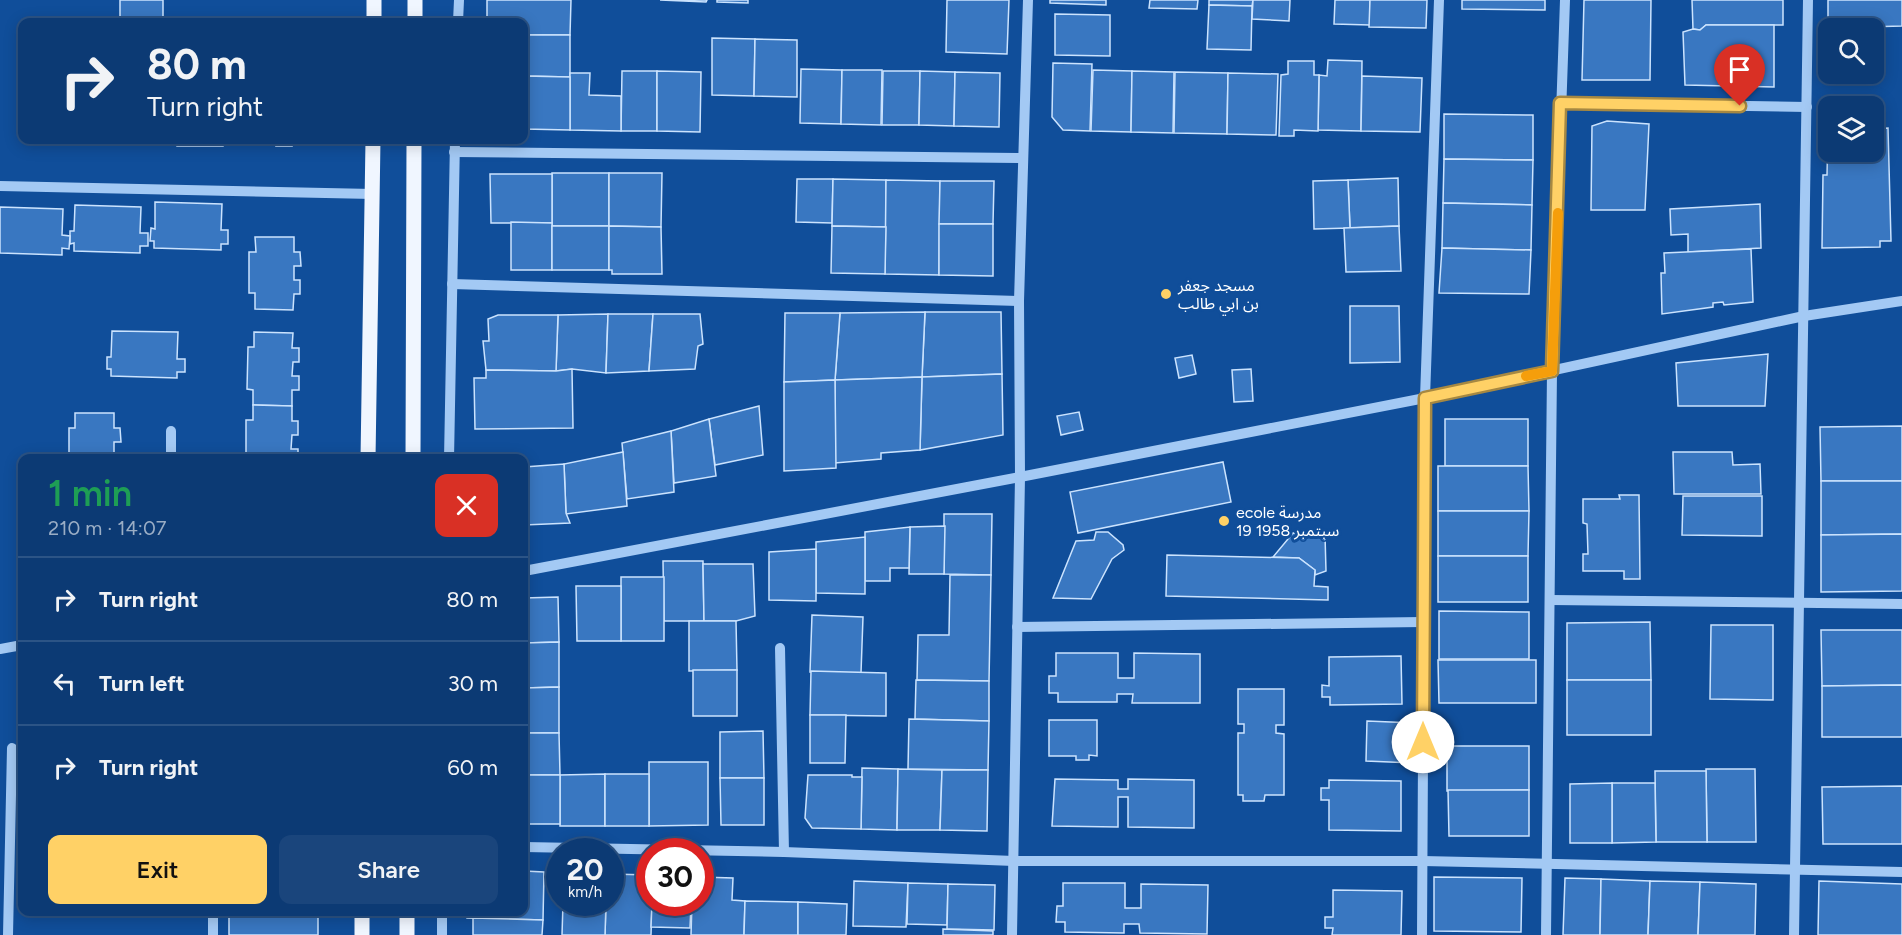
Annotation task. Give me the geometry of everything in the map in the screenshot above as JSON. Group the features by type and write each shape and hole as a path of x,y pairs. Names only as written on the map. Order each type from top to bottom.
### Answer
{"main road":[{"path":"374,0 374,18"},
{"path":"415,18 416,0"},
{"path":"368,454 373,144"},
{"path":"413,454 414,144"},
{"path":"362,916 362,935"},
{"path":"407,916 407,935"}],"street":[{"path":"458,18 459,0"},
{"path":"1012,935 1020,477 1019,301 1028,0"},
{"path":"1422,935 1425,398 1438,0"},
{"path":"1546,935 1552,371 1565,0"},
{"path":"1794,935 1808,0"},
{"path":"1560,103 1807,107"},
{"path":"449,454 454,144"},
{"path":"454,152 1023,158"},
{"path":"0,186 372,194"},
{"path":"452,284 1019,301"},
{"path":"528,570 1425,398 1804,316 1902,301"},
{"path":"171,432 171,454"},
{"path":"1551,600 1902,604"},
{"path":"1017,627 1423,622"},
{"path":"0,649 18,646"},
{"path":"780,648 784,852"},
{"path":"8,935 12,748"},
{"path":"528,847 784,852 1014,861 1423,861 1902,872"},
{"path":"213,916 213,935"},
{"path":"442,916 442,935"}],"building":[{"path":"120,0 163,0 163,18 120,18"},
{"path":"487,0 571,0 570,35 528,35 528,18 487,18"},
{"path":"660,0 707,0 706,2"},
{"path":"717,0 748,0 748,3 717,2"},
{"path":"947,0 1009,0 1007,54 946,52"},
{"path":"1050,0 1106,0 1106,5 1050,3"},
{"path":"1150,0 1198,0 1197,9 1149,8"},
{"path":"1209,0 1253,0 1252,6 1209,5"},
{"path":"1253,0 1290,0 1289,21 1252,19"},
{"path":"1335,0 1370,0 1370,25 1334,24"},
{"path":"1370,0 1427,0 1426,28 1369,27"},
{"path":"1462,0 1545,0 1545,10 1462,9"},
{"path":"1584,0 1651,0 1650,80 1582,80"},
{"path":"1692,0 1783,0 1783,25 1706,25 1700,30 1693,29"},
{"path":"1828,0 1902,0 1902,26 1884,26 1884,18 1828,18"},
{"path":"1209,5 1252,6 1251,50 1207,49"},
{"path":"1055,14 1110,15 1110,56 1055,55"},
{"path":"1706,25 1774,25 1774,87 1685,85 1683,32 1693,29 1700,30"},
{"path":"528,35 570,35 570,77 528,76"},
{"path":"712,38 755,39 754,96 712,95"},
{"path":"755,39 797,40 797,97 754,96"},
{"path":"1328,60 1362,61 1361,131 1318,130 1319,75 1327,76"},
{"path":"1288,61 1314,61 1314,75 1319,75 1318,131 1294,130 1294,136 1279,136 1281,75 1288,74"},
{"path":"1053,63 1092,64 1090,131 1063,130 1052,117"},
{"path":"801,69 842,70 841,124 800,123"},
{"path":"842,70 882,70 881,125 841,124"},
{"path":"1093,70 1132,71 1131,132 1091,131"},
{"path":"622,71 657,71 657,131 621,131"},
{"path":"657,71 701,72 700,132 657,131"},
{"path":"883,71 920,71 919,125 882,125"},
{"path":"920,71 955,72 954,126 919,125"},
{"path":"1132,71 1174,72 1173,133 1131,132"},
{"path":"955,72 1000,73 999,127 954,126"},
{"path":"1175,72 1228,73 1227,134 1174,133"},
{"path":"570,73 590,73 589,95 621,96 621,131 570,130"},
{"path":"1228,73 1278,74 1276,135 1227,134"},
{"path":"528,76 570,77 570,130 528,129"},
{"path":"1362,76 1422,78 1420,132 1361,131"},
{"path":"1444,114 1533,115 1533,160 1444,159"},
{"path":"1607,121 1649,124 1645,210 1591,210 1592,126"},
{"path":"1884,128 1888,128 1891,241 1880,241 1880,247 1822,248 1823,175 1827,175 1827,162 1884,162"},
{"path":"177,144 223,144 223,146 177,146"},
{"path":"276,144 292,144 292,146 276,146"},
{"path":"1444,159 1533,160 1532,205 1443,203"},
{"path":"552,173 609,173 609,226 552,226"},
{"path":"609,173 662,173 661,227 609,226"},
{"path":"490,174 552,174 552,223 491,223"},
{"path":"1398,178 1399,226 1350,228 1348,180"},
{"path":"797,179 833,179 832,223 796,222"},
{"path":"833,179 886,180 886,227 832,226"},
{"path":"886,180 940,181 939,275 885,274"},
{"path":"1348,180 1350,228 1314,229 1313,181"},
{"path":"940,181 994,181 993,224 939,224"},
{"path":"155,202 222,204 221,230 228,230 228,244 221,244 221,250 154,248 154,241 150,241 151,228 155,229"},
{"path":"1443,203 1532,205 1531,250 1442,248"},
{"path":"1760,204 1761,248 1688,252 1688,234 1671,235 1670,209"},
{"path":"75,205 141,207 140,233 148,233 148,246 140,246 140,253 74,251 74,243 70,244 70,231 74,231"},
{"path":"0,207 63,209 62,235 70,236 69,249 62,248 62,255 0,253"},
{"path":"511,222 552,223 552,270 511,270"},
{"path":"939,224 993,224 993,276 939,275"},
{"path":"552,226 609,226 609,270 552,270"},
{"path":"609,226 661,227 662,274 612,274 612,270 609,270"},
{"path":"832,226 886,227 885,274 831,273"},
{"path":"1399,226 1401,271 1346,272 1344,228"},
{"path":"255,237 294,237 294,252 300,252 301,266 294,266 294,280 300,280 300,294 294,294 293,310 255,309 255,293 249,293 249,252 256,252"},
{"path":"1442,248 1531,250 1529,294 1439,293"},
{"path":"1751,249 1753,302 1724,305 1723,302 1713,303 1713,307 1662,314 1661,273 1665,273 1664,253"},
{"path":"1350,306 1399,306 1400,362 1350,363"},
{"path":"925,312 1001,312 1002,374 922,377"},
{"path":"925,312 922,377 835,380 840,313"},
{"path":"785,313 840,313 835,380 784,382"},
{"path":"608,314 606,373 572,369 556,371 558,315"},
{"path":"608,314 653,314 649,371 606,373"},
{"path":"653,314 700,314 703,344 698,346 695,369 649,371"},
{"path":"498,315 558,315 556,371 486,370 483,341 489,341 488,319"},
{"path":"112,331 178,332 177,359 185,359 185,372 177,372 177,378 111,376 111,369 107,369 107,357 111,357"},
{"path":"254,332 293,333 292,348 299,348 299,362 293,362 292,376 299,376 299,390 292,390 292,406 253,405 253,390 247,389 248,347 254,347"},
{"path":"1768,354 1765,406 1678,406 1676,363"},
{"path":"1192,355 1196,374 1179,378 1175,358"},
{"path":"572,369 573,428 475,429 474,378 486,378 486,370 556,371"},
{"path":"1251,369 1253,401 1234,402 1232,370"},
{"path":"1002,374 1003,435 920,450 922,377"},
{"path":"922,377 920,450 881,453 881,459 835,463 835,380"},
{"path":"835,380 836,468 784,471 784,382"},
{"path":"253,405 292,406 292,421 298,421 298,435 292,435 291,449 298,449 298,454 246,454 246,420 253,420"},
{"path":"759,406 763,455 715,465 709,419"},
{"path":"1079,412 1083,430 1061,435 1057,416"},
{"path":"75,413 114,413 114,428 120,428 121,442 114,442 114,454 69,454 69,428 75,428"},
{"path":"709,419 716,476 674,483 671,431"},
{"path":"1445,419 1528,419 1528,466 1445,466"},
{"path":"1902,426 1902,481 1821,481 1820,427"},
{"path":"671,431 674,492 627,499 622,443"},
{"path":"623,452 627,506 566,514 564,464"},
{"path":"1673,452 1732,452 1733,465 1760,464 1761,494 1674,494"},
{"path":"1223,462 1231,502 1078,533 1070,492"},
{"path":"564,464 566,513 570,523 528,525 528,467"},
{"path":"1438,466 1528,466 1529,511 1438,511"},
{"path":"1821,481 1902,481 1902,534 1821,535"},
{"path":"1619,495 1639,495 1640,579 1624,579 1624,571 1583,571 1583,554 1588,554 1587,524 1583,523 1583,499 1620,499"},
{"path":"1683,496 1762,496 1762,536 1682,535"},
{"path":"1438,511 1529,511 1528,556 1438,556"},
{"path":"944,514 992,514 991,575 944,574"},
{"path":"945,526 944,574 909,574 910,527"},
{"path":"910,527 909,568 890,568 890,581 865,581 865,532"},
{"path":"1096,532 1108,532 1123,545 1124,550 1112,559 1091,599 1053,598 1076,541 1094,540"},
{"path":"1293,533 1325,535 1326,571 1315,575 1315,570 1299,558 1273,557"},
{"path":"1902,534 1902,591 1821,592 1821,535"},
{"path":"865,537 865,594 816,593 816,542"},
{"path":"816,549 816,601 769,600 769,552"},
{"path":"1167,555 1299,558 1315,570 1314,586 1328,587 1328,600 1166,596"},
{"path":"1438,556 1528,556 1528,602 1438,602"},
{"path":"663,561 703,561 704,621 664,621"},
{"path":"703,564 753,564 755,616 736,621 704,621"},
{"path":"950,575 991,575 989,681 917,680 918,635 949,635"},
{"path":"621,577 664,577 664,641 621,641"},
{"path":"576,586 621,586 621,641 577,641"},
{"path":"558,597 559,642 528,643 528,598"},
{"path":"1439,611 1529,612 1529,659 1439,659"},
{"path":"812,615 863,617 861,673 810,672"},
{"path":"689,621 736,621 737,670 689,671"},
{"path":"1650,622 1651,680 1567,680 1567,623"},
{"path":"1711,625 1773,625 1773,700 1710,699"},
{"path":"1821,630 1902,630 1902,685 1822,686"},
{"path":"559,642 559,687 528,688 528,643"},
{"path":"1056,653 1118,653 1118,678 1134,678 1134,653 1200,654 1200,703 1132,703 1133,694 1117,694 1117,702 1058,702 1058,693 1049,693 1049,676 1056,676"},
{"path":"1401,656 1402,704 1330,705 1330,697 1322,697 1322,685 1329,686 1329,657"},
{"path":"1438,660 1536,660 1536,703 1439,703"},
{"path":"693,670 737,670 737,716 693,716"},
{"path":"811,671 886,673 886,716 810,715"},
{"path":"916,680 989,681 989,721 915,719"},
{"path":"1567,680 1651,680 1651,735 1567,735"},
{"path":"1902,685 1902,737 1822,737 1822,686"},
{"path":"559,687 559,733 528,733 528,688"},
{"path":"1238,689 1284,689 1284,725 1276,725 1276,733 1284,734 1284,795 1265,795 1264,801 1243,801 1243,795 1238,795 1238,733 1244,733 1244,724 1238,724"},
{"path":"810,715 846,715 845,763 810,763"},
{"path":"909,719 989,721 988,770 908,769"},
{"path":"1049,720 1097,720 1097,756 1089,755 1089,760 1076,760 1076,756 1049,756"},
{"path":"1367,721 1414,723 1413,763 1366,761"},
{"path":"763,731 764,778 720,778 720,732"},
{"path":"528,733 559,733 560,775 528,775"},
{"path":"1447,746 1529,746 1529,790 1447,791"},
{"path":"649,762 708,762 708,825 649,826"},
{"path":"862,768 898,769 897,830 861,829"},
{"path":"898,769 942,770 940,830 897,830"},
{"path":"1706,769 1755,769 1756,842 1707,842"},
{"path":"942,770 988,770 987,831 940,830"},
{"path":"1655,771 1706,771 1707,842 1656,842"},
{"path":"605,774 605,826 560,826 560,775"},
{"path":"605,774 649,774 649,826 605,826"},
{"path":"528,775 560,775 560,824 528,824"},
{"path":"808,775 862,777 861,829 812,828 805,818"},
{"path":"720,778 764,778 764,825 721,825"},
{"path":"1055,779 1118,780 1118,789 1128,789 1128,779 1194,780 1194,828 1128,827 1128,797 1118,797 1118,827 1052,826"},
{"path":"1329,780 1401,781 1401,831 1329,830 1329,800 1321,800 1321,788 1329,788"},
{"path":"1612,783 1655,783 1656,842 1612,843"},
{"path":"1612,783 1612,843 1570,843 1570,784"},
{"path":"1902,786 1902,844 1823,844 1822,787"},
{"path":"1448,790 1529,790 1529,836 1449,836"},
{"path":"528,871 544,872 543,920 467,918 467,916 528,916"},
{"path":"624,874 636,875 636,916 652,916 651,935 605,935 606,916 624,916"},
{"path":"714,877 733,878 732,900 745,901 744,935 691,935 692,916 714,916"},
{"path":"1434,877 1522,878 1521,932 1434,931"},
{"path":"1565,878 1601,879 1600,935 1563,935"},
{"path":"1601,879 1650,881 1648,935 1600,935"},
{"path":"854,881 908,883 906,927 853,926"},
{"path":"1650,881 1700,882 1698,935 1648,935"},
{"path":"1819,881 1902,884 1902,935 1818,935"},
{"path":"1700,882 1756,884 1755,935 1698,935"},
{"path":"908,883 948,884 947,925 907,924"},
{"path":"1063,883 1125,883 1125,908 1141,908 1141,884 1208,885 1207,934 1140,933 1139,924 1124,924 1124,933 1065,932 1065,922 1056,922 1057,906 1063,906"},
{"path":"948,884 995,885 994,930 947,929"},
{"path":"1333,890 1402,891 1401,935 1332,935 1333,928 1325,928 1325,917 1333,917"},
{"path":"745,901 798,902 798,935 744,935"},
{"path":"798,902 847,904 846,935 798,935"},
{"path":"229,916 318,916 318,935 229,935"},
{"path":"563,916 606,916 605,935 562,935"},
{"path":"651,916 690,916 690,928 651,927"},
{"path":"473,918 543,920 542,935 473,935"},
{"path":"943,929 993,931 993,935 943,935"}],"slow traffic":[{"path":"1526,376 1552,371 1558,213"}],"place":[{"name":"مسجد جعفر بن ابي طالب","path":"1166,294"},
{"name":"ecole مدرسة 19 سبتمبر 1958","path":"1224,521"}],"route":[{"path":"1423,742 1425,398 1552,371 1560,103 1740,106"}]}
